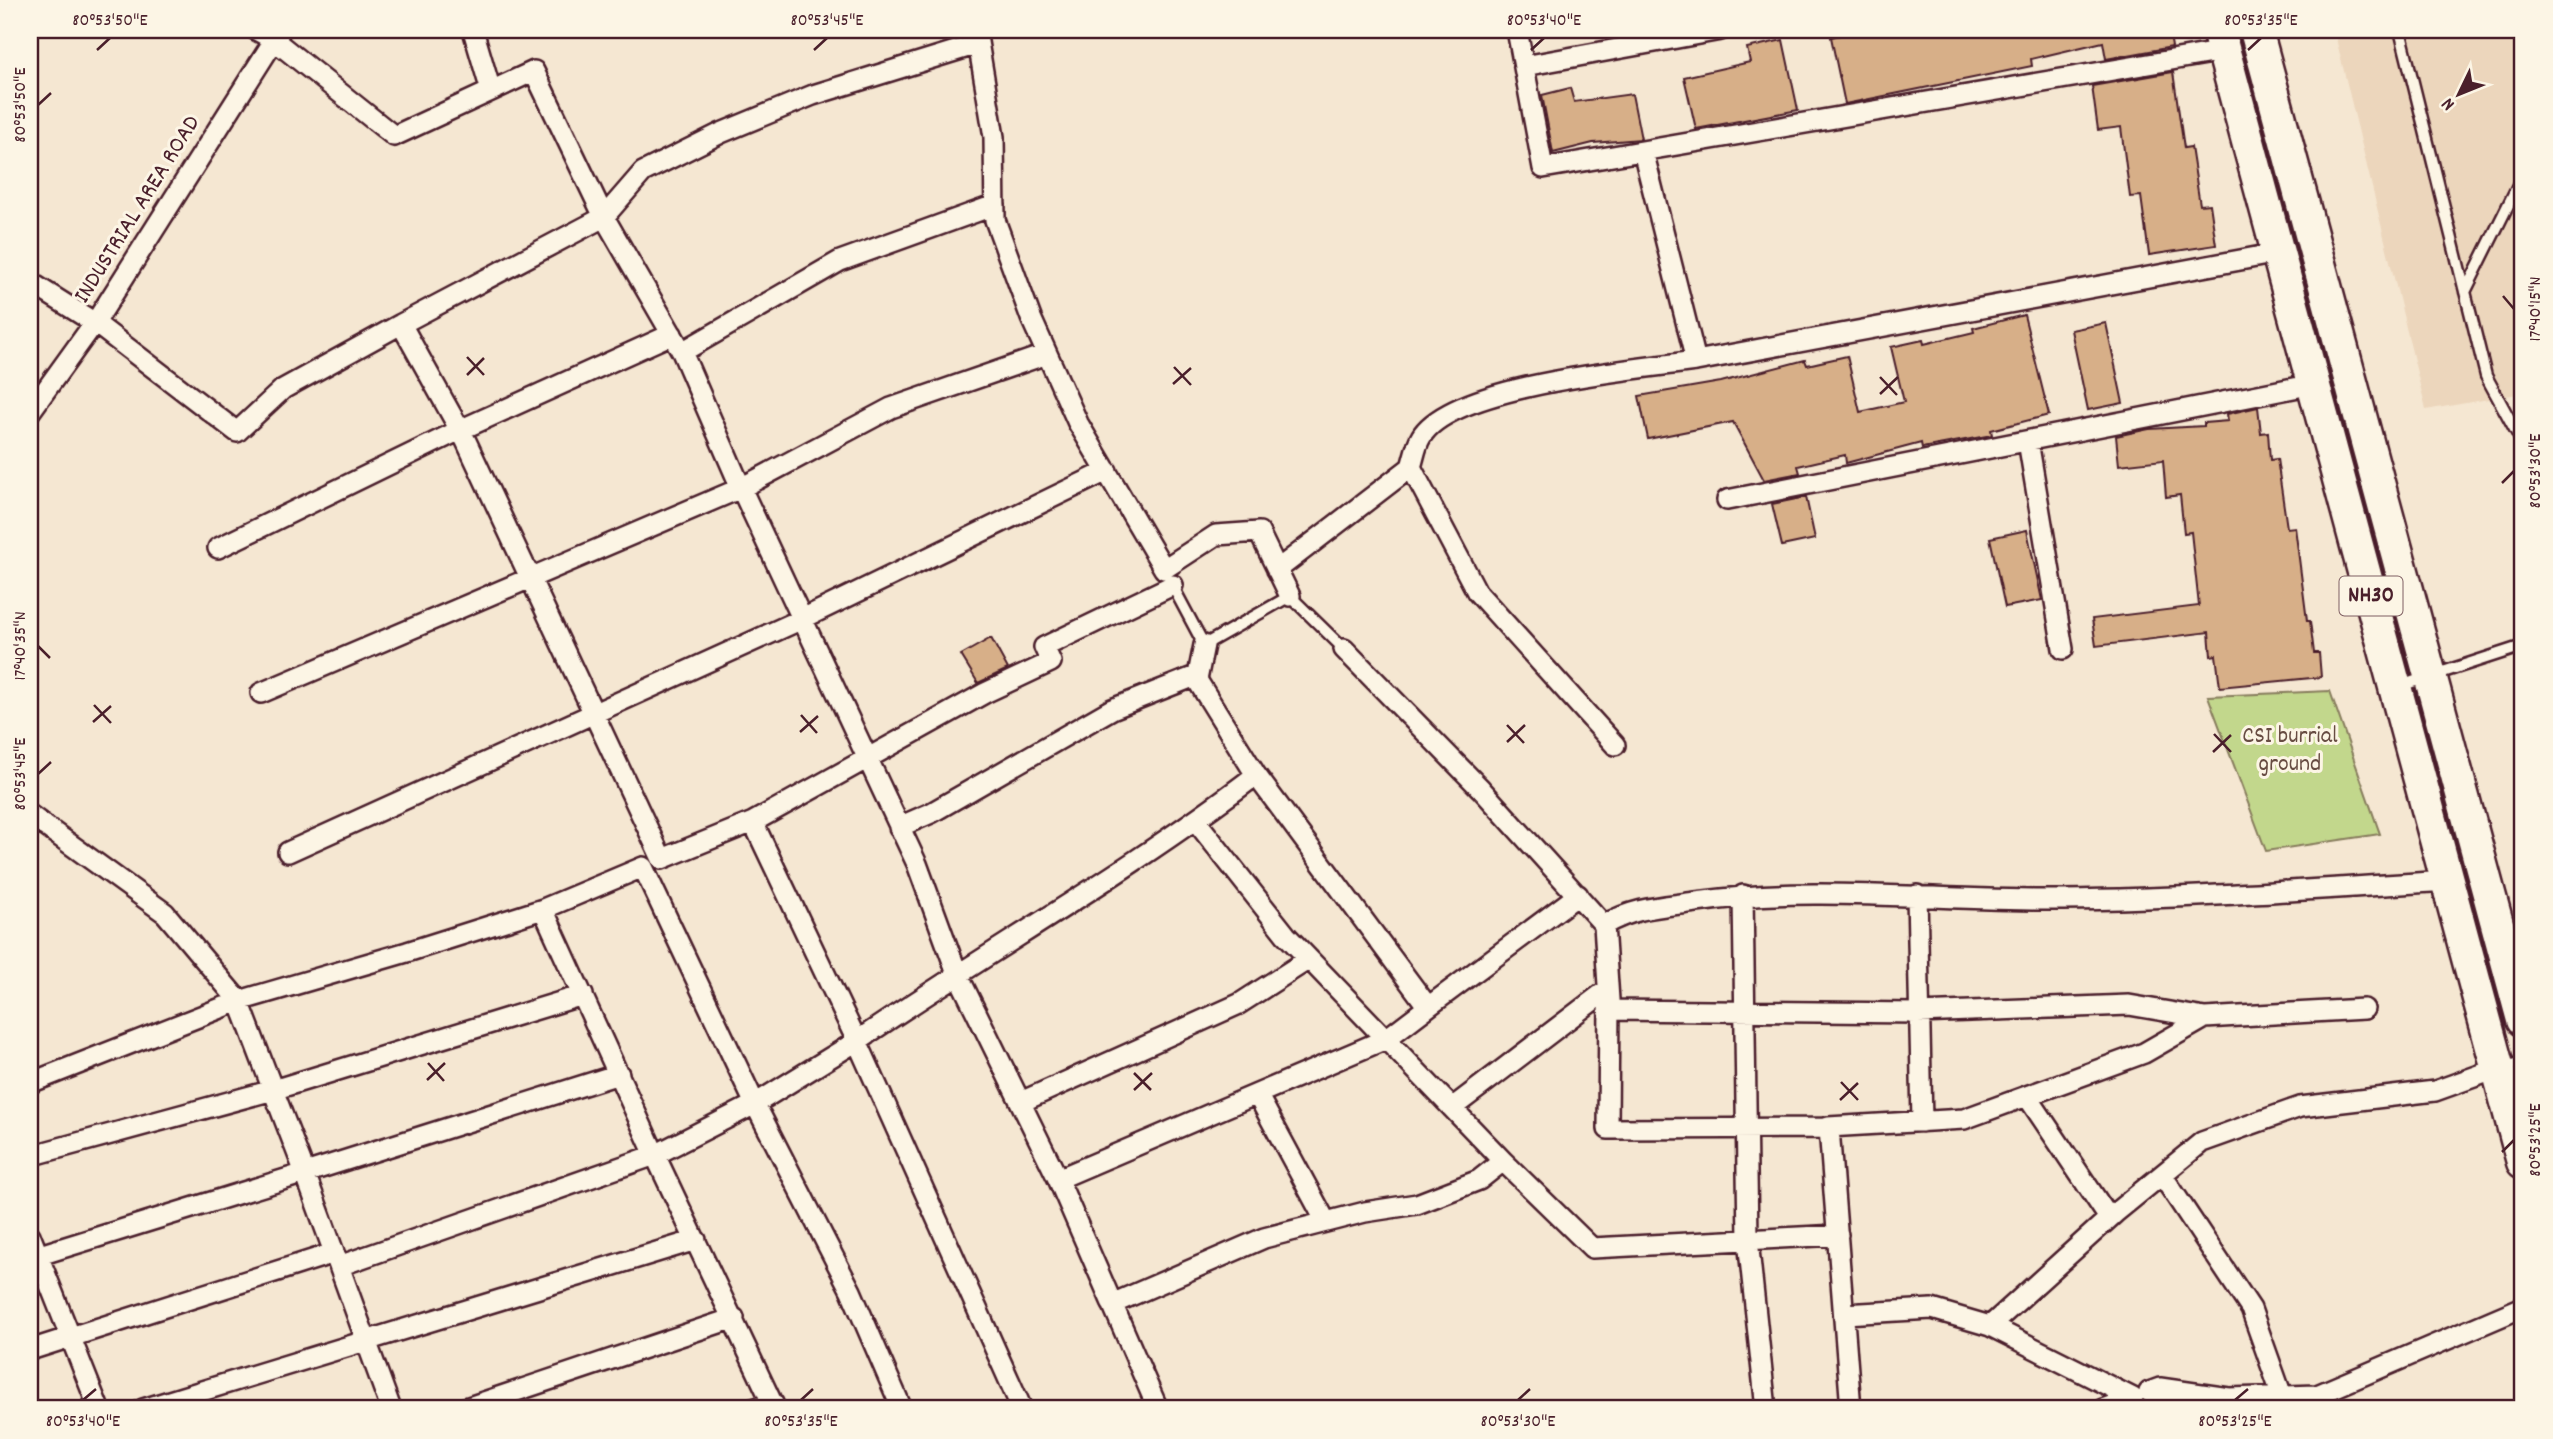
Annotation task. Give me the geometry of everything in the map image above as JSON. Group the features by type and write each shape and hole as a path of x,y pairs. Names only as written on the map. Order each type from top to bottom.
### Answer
{"highway":[{"name":"NH30","path":"2256,30 2523,1020"},
{"name":"NH30","path":"2221,41 2449,881 2511,1065 2523,1162"}],"street":[{"path":"256,30 277,35 394,136 534,71 604,217 682,352 741,488 917,864 957,973 1058,1179 1158,1409"},
{"path":"473,30 491,91"},
{"path":"1517,30 1543,168 2221,41"},
{"path":"1524,66 1721,30"},
{"name":"INDUSTRIAL AREA ROAD","path":"30,412 95,323 277,35"},
{"path":"30,282 95,323 237,432 284,388 604,217 643,172 721,133 813,95 977,37 994,138 995,220 1047,354 1078,423 1168,577"},
{"path":"1643,150 1696,362"},
{"path":"682,352 840,261 995,205"},
{"path":"1277,570 1411,467 1422,435 1447,414 1530,384 1696,362 2278,253"},
{"path":"401,324 460,430 528,580 662,859"},
{"path":"218,548 460,430 672,334"},
{"path":"261,693 741,488 891,408 1047,354"},
{"path":"1727,500 2314,384"},
{"path":"2028,441 2063,649"},
{"path":"1411,467 1477,592 1615,745"},
{"path":"289,852 802,619 1107,471"},
{"path":"30,1083 239,1001 543,909 753,822 985,693 1051,662 1044,647 1168,577 1216,535 1259,532 1290,596"},
{"path":"1204,645 1197,680 1256,775 1428,1007"},
{"path":"1344,649 1481,789 1604,925 1608,989 1608,1129 1828,1128 1965,1119 2144,1053 2205,1018"},
{"path":"899,827 932,813 1112,709 1198,675"},
{"path":"30,1350 336,1259 655,1155 755,1104 857,1041 957,973 1196,821 1256,775"},
{"path":"30,814 165,913 239,1001 391,1409"},
{"path":"1196,821 1286,935 1503,1161 1592,1248 1838,1235"},
{"path":"753,822 857,1041 1022,1409"},
{"path":"643,867 755,1104 852,1291 902,1409"},
{"path":"1604,925 1628,911 1743,895 1917,895 2043,900 2194,898 2449,881"},
{"path":"1058,1179 1386,1039 1578,895"},
{"path":"1743,895 1742,1011 1748,1240 1766,1409"},
{"path":"1917,895 1922,1122"},
{"path":"543,909 655,1155 774,1406 753,1409"},
{"path":"1021,1102 1239,1004 1309,959"},
{"path":"1452,1108 1608,989"},
{"path":"30,1156 273,1090 583,995"},
{"path":"1608,1010 1919,1013 2129,1005 2205,1018 2364,1009"},
{"path":"1990,1326 2109,1218 2202,1142 2300,1107 2435,1091 2511,1065"},
{"path":"34,1257 619,1074"},
{"path":"1257,1094 1326,1222"},
{"path":"2027,1096 2109,1218"},
{"path":"1828,1128 1852,1409"},
{"path":"1112,1304 1264,1238 1326,1222 1417,1204 1479,1180 1503,1161"},
{"path":"2162,1175 2251,1310 2282,1396"},
{"path":"30,1235 34,1257 99,1409"},
{"path":"143,1409 696,1240"},
{"path":"2104,1409 2160,1388 2229,1398 2317,1395 2523,1307"},
{"path":"1844,1314 1932,1309 1990,1326 2133,1398"},
{"path":"463,1409 734,1318"},
{"path":"2160,1388 2168,1409"}],"lane":[{"path":"2400,30 2486,376 2523,444"},
{"path":"2465,292 2523,175"},
{"path":"1168,577 1204,645 1290,596 1344,649"},
{"path":"2396,687 2523,646"}],"shaded area":[{"path":"2334,30 2523,30 2523,393 2426,410"}],"green space":[{"name":"CSI burrial ground","path":"2330,691 2380,834 2266,851 2208,696"}],"building":[{"path":"1864,30 2169,30 2172,47 2106,59 2103,42 2031,59 2032,66 1845,104 1831,37"},
{"path":"1783,40 1798,110 1696,129 1684,77 1750,62 1747,48"},
{"path":"2173,72 2184,148 2191,147 2200,205 2210,204 2216,245 2149,255 2141,196 2130,197 2121,127 2098,130 2092,86"},
{"path":"1570,88 1574,102 1632,94 1641,139 1593,143 1553,153 1542,95"},
{"path":"2024,315 2049,415 1991,430 1992,435 1922,448 1921,443 1846,463 1845,455 1798,466 1800,473 1764,480 1733,422 1648,439 1639,396 1721,382 1805,360 1807,365 1847,356 1860,412 1904,402 1891,347 1923,340 1924,344 1974,332 1973,328"},
{"path":"2106,323 2123,403 2088,410 2071,330"},
{"path":"2258,407 2261,433 2268,432 2270,460 2277,459 2287,528 2295,527 2307,621 2310,621 2314,653 2319,653 2321,677 2220,687 2216,655 2211,656 2209,632 2096,646 2092,619 2199,606 2191,532 2184,533 2180,495 2166,497 2163,460 2119,465 2116,436 2149,429 2204,426 2204,423 2228,421 2227,414"},
{"path":"1806,497 1815,539 1782,546 1772,504"},
{"path":"2027,530 2042,600 2005,607 1990,538"},
{"path":"991,638 1008,669 978,683 961,655"}]}
